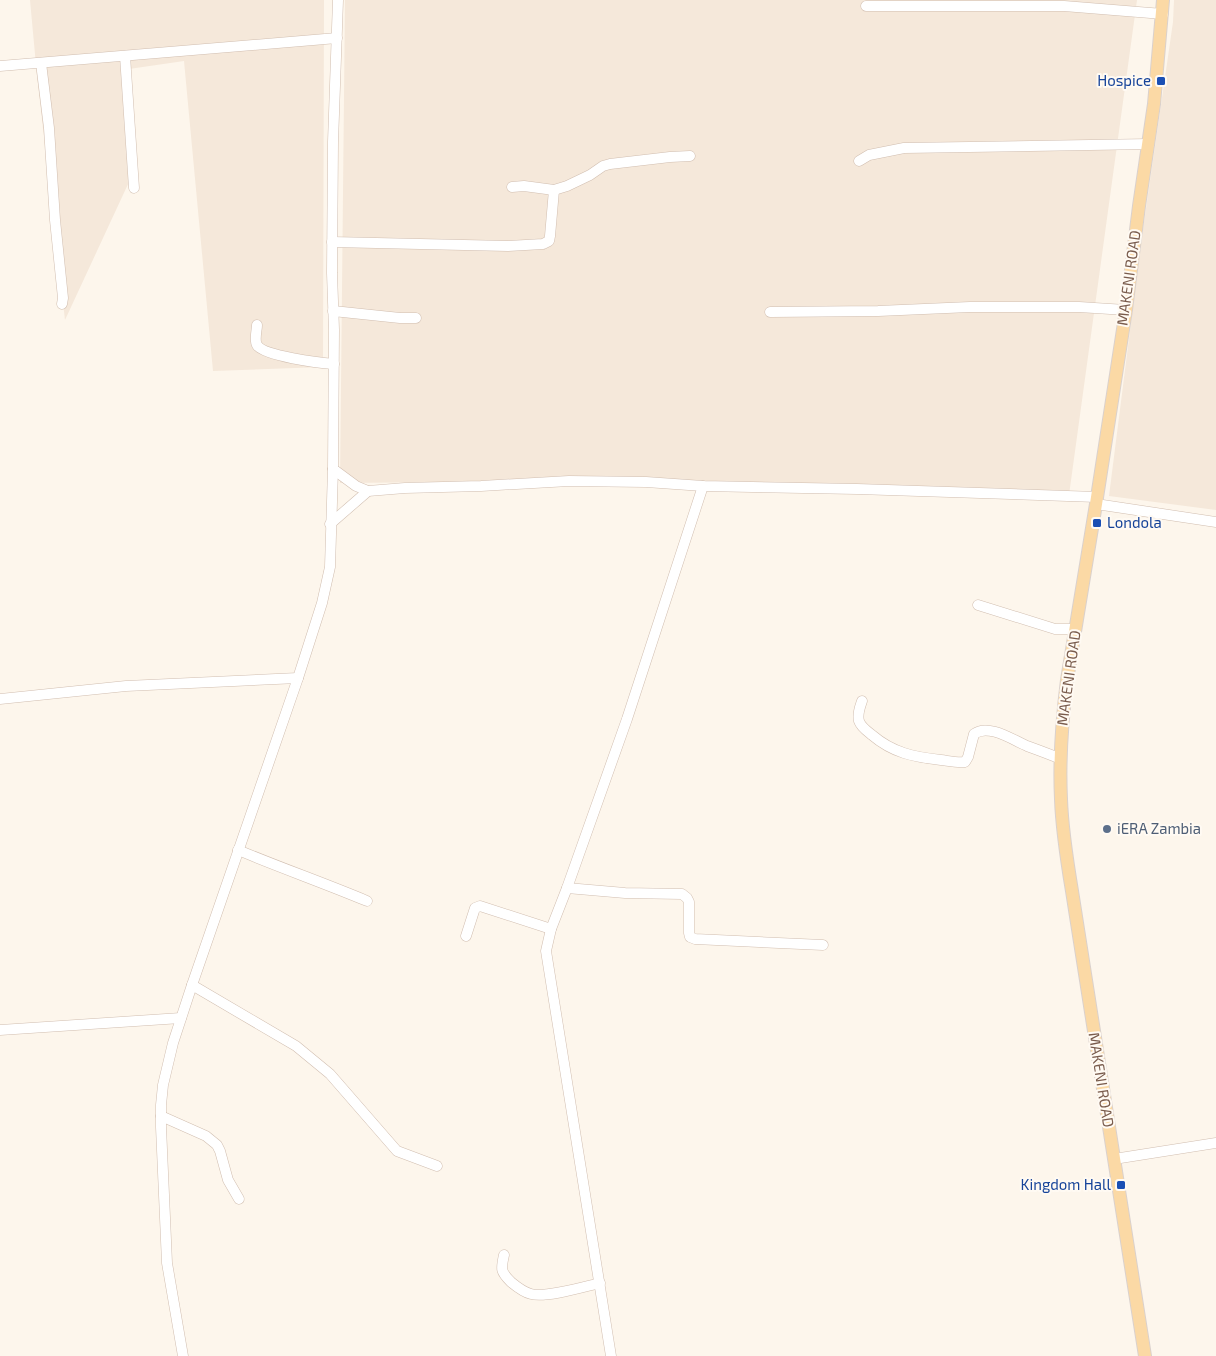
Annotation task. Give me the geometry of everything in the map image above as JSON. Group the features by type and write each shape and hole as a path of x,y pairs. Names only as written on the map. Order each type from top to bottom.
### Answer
{"main road":[{"name":"MAKENI ROAD","path":"1145,1356 1065,846 1060,759 1067,680 1126,310 1149,144 1158,71 1163,0"}],"street":[{"path":"183,1356 167,1263 161,1116 163,1085 181,1018 298,678 322,603 330,567 334,364 333,142 338,0"},
{"path":"866,6 1064,6 1163,14"},
{"path":"0,66 337,38"},
{"path":"125,56 134,188"},
{"path":"41,63 49,128 62,304"},
{"path":"859,162 868,155 904,148 1149,144"},
{"path":"512,187 524,186 554,190 610,164 690,156"},
{"path":"332,242 508,246 543,244 549,241 554,190"},
{"path":"770,312 878,311 970,307 1079,307 1126,310"},
{"path":"334,311 416,318"},
{"path":"257,325 256,342 257,346 261,349 293,358 334,364"},
{"path":"333,469 356,486 368,491 569,481 866,489 1096,501 1216,522"},
{"path":"611,1356 546,951 551,930 630,710 703,486"},
{"path":"330,524 368,491"},
{"path":"978,605 1055,629 1076,629"},
{"path":"0,699 126,686 298,678"},
{"path":"862,701 859,721 863,727 889,748 902,753 931,759 965,762 974,734 978,731 987,731 1001,734 1060,759"},
{"path":"238,850 367,901"},
{"path":"567,888 624,893 682,894 688,898 689,933 690,937 695,939 823,946"},
{"path":"466,936 474,908 480,906 551,930"},
{"path":"192,985 296,1046 330,1074 397,1151 437,1166"},
{"path":"0,1030 181,1018"},
{"path":"161,1116 206,1136 217,1145 228,1180 238,1199"},
{"path":"1114,1159 1216,1144"},
{"path":"504,1255 501,1267 504,1275 519,1289 532,1295 560,1292 600,1283"}],"shaded area":[{"path":"30,0 324,0 323,367 213,371 184,61 129,69 129,182 65,320"},
{"path":"345,0 1137,0 1069,495 685,480 340,483"},
{"path":"1174,0 1216,0 1216,510 1109,496 1142,236 1173,22"}],"place":[{"name":"Hospice","path":"1161,81"},
{"name":"Londola","path":"1097,523"},
{"name":"iERA Zambia","path":"1107,829"},
{"name":"Kingdom Hall","path":"1121,1185"}]}
